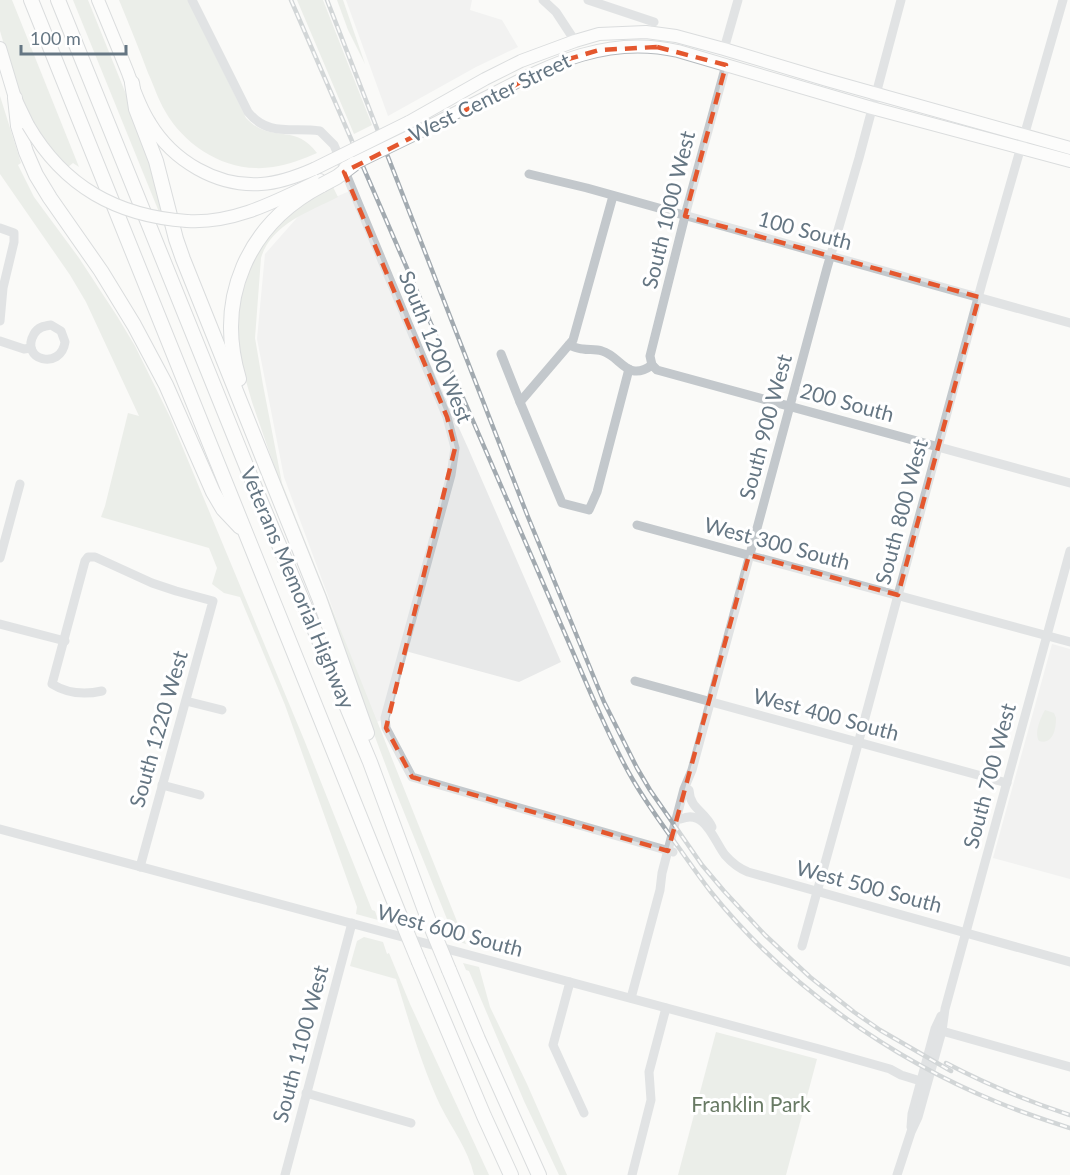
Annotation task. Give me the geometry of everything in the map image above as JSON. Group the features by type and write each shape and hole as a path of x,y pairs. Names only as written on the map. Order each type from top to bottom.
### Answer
{"highway":[{"name":"Veterans Memorial Highway","path":"31,0 418,962 511,1175"},
{"name":"Veterans Memorial Highway","path":"58,0 256,490 370,762 430,924 539,1175"},
{"path":"132,83 136,109 156,161 176,239 320,598 367,733 370,762"},
{"path":"15,98 18,126 36,175 101,271 134,325 166,385 218,502 246,533"},
{"path":"258,445 232,348 231,318 236,287 251,250 270,223 318,178 337,177 354,164"}],"main road":[{"name":"West Center Street","path":"98,0 145,115 156,133 191,166 227,181 258,184 291,178 318,178"},
{"name":"West Center Street","path":"0,48 15,98 28,125 55,162 90,192 131,212 167,220 218,220 251,212 318,178 409,122 512,66 599,34 646,32 676,36 876,94 1022,142 1070,161"},
{"path":"420,131 486,89 548,58 570,50 575,41 586,45 647,41 662,48"},
{"name":"West Center Street","path":"354,164 548,67 587,52 633,46 662,48 873,108 1022,142 1070,148"}],"street":[{"name":"South 1200 West","path":"192,0 253,118 270,129 320,131 334,145 447,417 455,448 451,475 385,718 386,728 412,777 670,851"},
{"path":"543,0 556,12 575,41"},
{"path":"588,0 654,22"},
{"path":"724,49 738,0"},
{"name":"South 900 West","path":"670,851 689,790 692,770 749,555 901,0"},
{"name":"South 800 West","path":"802,946 979,297 1063,0"},
{"name":"South 1000 West","path":"652,365 650,356 726,65"},
{"name":"100 South","path":"529,174 1070,323"},
{"path":"520,402 573,340 613,196"},
{"path":"0,228 14,232 14,242 3,288 0,321"},
{"path":"0,341 24,349 31,348"},
{"path":"569,345 602,351 612,356 624,368 634,371 646,369 652,365"},
{"path":"501,354 562,503 589,510 597,492 629,369"},
{"name":"200 South","path":"652,365 657,370 1070,483"},
{"path":"0,558 20,484"},
{"name":"West 300 South","path":"637,525 1070,642"},
{"name":"South 700 West","path":"925,1079 942,1031 945,1009 1070,551"},
{"name":"South 1220 West","path":"64,641 88,557 95,557 152,583 213,601 140,867"},
{"path":"0,624 64,641 52,684 80,694 102,692"},
{"name":"West 400 South","path":"635,681 1006,783"},
{"path":"186,701 222,710"},
{"name":"South 900 West","path":"631,998 660,890 667,874 686,783 692,770"},
{"path":"162,785 200,795"},
{"path":"689,790 692,803 708,819 714,835"},
{"name":"West 500 South","path":"681,819 698,818 714,835 719,846 733,864 748,872 1070,962"},
{"name":"West 600 South","path":"0,829 631,998 890,1069 901,1075 925,1079"},
{"name":"South 1100 West","path":"285,1175 352,923"},
{"path":"570,982 553,1045 584,1113"},
{"path":"632,1175 651,1100 649,1072 666,1008"},
{"name":"South 700 West","path":"897,1175 918,1117 937,1023 945,1009"},
{"path":"942,1031 1070,1067"},
{"path":"306,1093 411,1123"}],"highlighted area":[{"path":"657,47 726,65 685,216 979,297 898,595 749,555 668,851 412,777 386,728 455,448 447,417 344,172 562,61 599,50"}],"shaded area":[{"path":"346,0 472,0 470,10 502,20 518,47 476,67 388,116"},
{"path":"352,190 561,662 519,682 409,652 403,648 385,718 375,723 284,477 257,339 265,254 303,211"},
{"path":"1052,644 1070,649 1070,879 993,858"}],"green space":[{"path":"0,0 12,0 79,167 73,163 68,167 35,128 16,85 0,31"},
{"path":"73,0 88,0 149,154 165,212 159,212"},
{"path":"119,0 188,0 246,118 264,130 300,138 317,153 284,165 257,168 225,162 197,147 174,124 163,106"},
{"path":"297,0 323,0 372,125 354,134"},
{"path":"337,0 343,0 365,64 348,30"},
{"path":"0,96 21,163 18,165 34,197 79,258 117,316 135,346 170,417 378,920 356,914 357,907 285,705 240,597 224,593 212,584 217,568 209,548 101,517 128,413 139,416 86,302 0,174"},
{"path":"332,185 338,197 292,220 273,236 261,258 255,338 263,385 282,483 466,944 453,940 449,930 451,929 395,790 283,492 240,360 237,337 239,302 255,255 286,215"},
{"path":"1045,710 1054,713 1056,722 1053,735 1044,742 1039,741 1037,730"},
{"path":"364,937 383,942 387,954 389,953 489,1175 474,1175 464,1148 440,1105 421,1058 396,979 350,966 357,941"},
{"path":"463,963 479,967 490,1007 567,1175 559,1175 524,1101 469,971"},
{"name":"Franklin Park","path":"716,1032 817,1059 786,1175 678,1175"}],"railway":[{"path":"291,0 591,694 622,759 655,815 707,887 740,925 771,957 841,1015 878,1040 957,1084 997,1102 1070,1128"},
{"path":"327,0 528,517 604,702 637,768 702,865 765,935 810,977 854,1012 880,1030 951,1071"},
{"path":"946,1063 1007,1092 1070,1115"}]}
